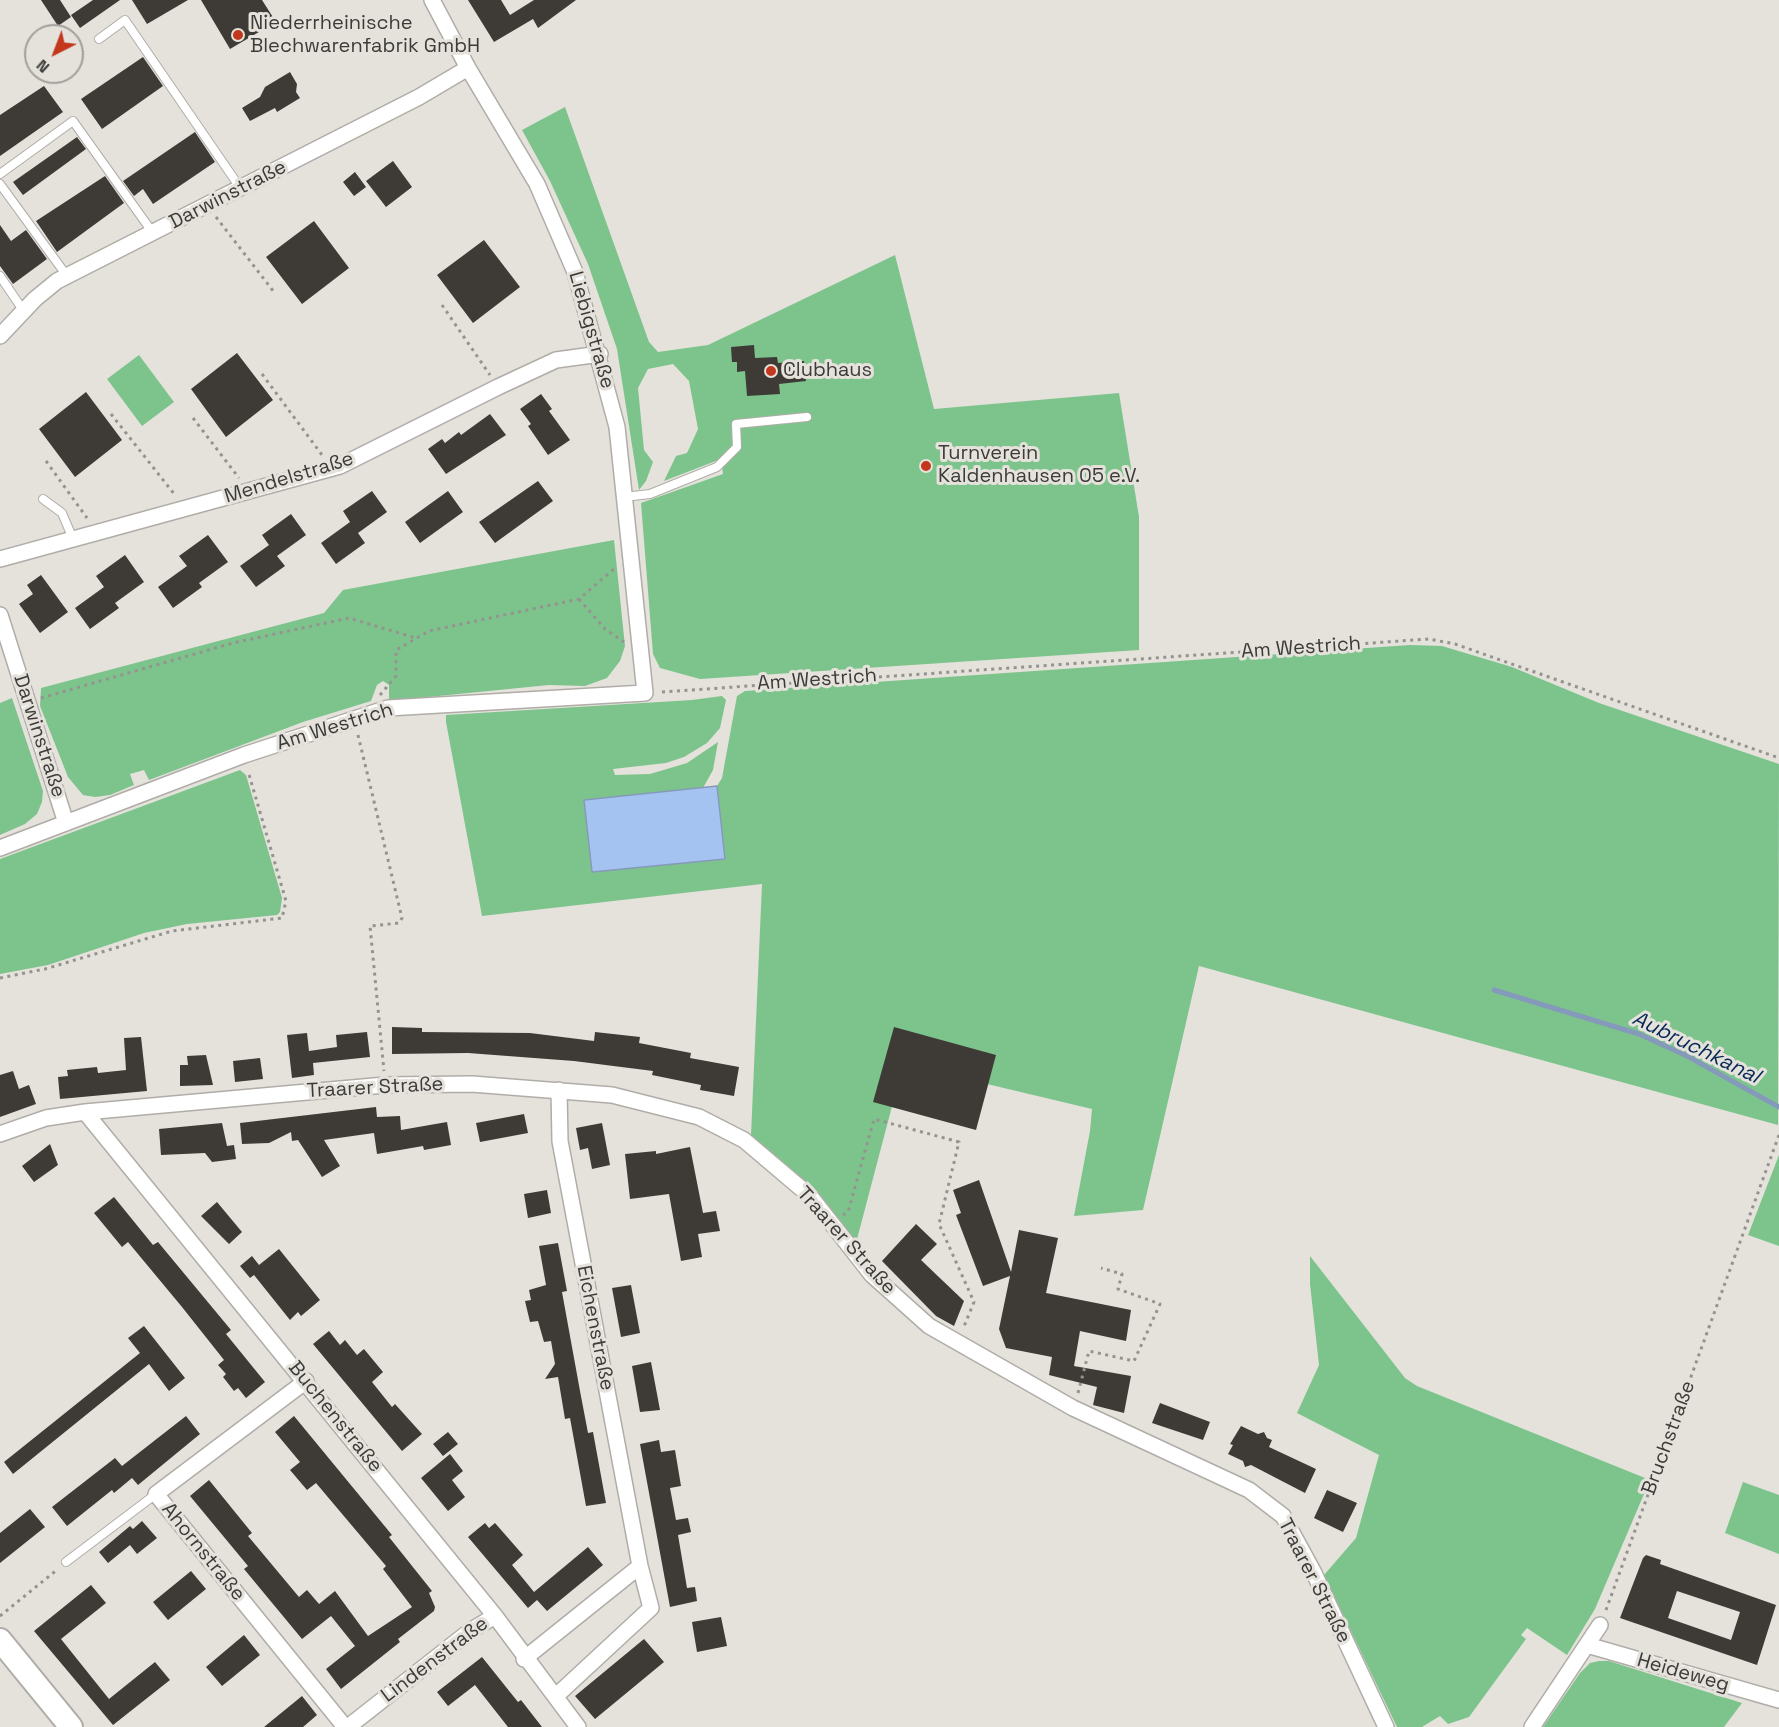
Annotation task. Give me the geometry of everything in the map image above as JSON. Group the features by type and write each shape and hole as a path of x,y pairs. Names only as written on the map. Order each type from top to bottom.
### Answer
{"main road":[{"path":"0,1640 70,1727"}],"street":[{"name":"Liebigstraße","path":"432,0 468,68 537,184 575,272 600,354 617,427 645,693"},
{"name":"Darwinstraße","path":"0,336 23,310 57,281 419,97 468,68"},
{"name":"Mendelstraße","path":"0,559 331,469 556,360 600,354"},
{"name":"Darwinstraße","path":"0,615 66,823"},
{"name":"Am Westrich","path":"0,848 244,755 388,708 645,693"},
{"name":"Traarer Straße","path":"0,1134 46,1118 85,1112 385,1085 472,1084 612,1095 661,1105 699,1117 744,1140 810,1196 872,1275 928,1326 1073,1408 1249,1490 1283,1516 1313,1571 1386,1727"},
{"name":"Eichenstraße","path":"556,1696 651,1608 640,1566 560,1141 559,1090"},
{"name":"Buchenstraße","path":"85,1112 495,1616 524,1659 556,1696 578,1727"},
{"name":"Ahornstraße","path":"306,1381 156,1494 346,1727"},
{"path":"524,1659 640,1566"},
{"name":"Lindenstraße","path":"346,1727 470,1631 495,1616"},
{"path":"1532,1727 1600,1625"},
{"name":"Heideweg","path":"1587,1645 1779,1700"}],"lane":[{"path":"99,39 125,20 241,189"},
{"path":"0,174 73,121 153,233"},
{"path":"0,184 67,276"},
{"path":"0,276 23,310"},
{"path":"624,497 650,494 717,467 737,447 736,424 807,417"},
{"path":"43,499 62,513 73,539"},
{"path":"66,1562 156,1494"}],"path":[{"path":"207,206 274,292"},
{"path":"442,305 498,387"},
{"path":"262,375 331,469"},
{"path":"111,414 185,509"},
{"path":"193,418 249,491"},
{"path":"46,461 98,533"},
{"path":"380,711 378,699 382,690 396,676 396,650 429,631 579,599 630,555"},
{"path":"579,599 605,629 640,653"},
{"path":"28,701 233,643 349,618 416,638"},
{"name":"Am Westrich","path":"645,693 1429,639 1455,644 1779,758"},
{"path":"355,720 402,918 399,923 370,926 385,1085"},
{"path":"0,978 45,969 172,931 282,918 286,901 244,755"},
{"path":"832,1223 848,1212 874,1119 959,1142 939,1224 974,1302 958,1344"},
{"name":"Bruchstraße","path":"1600,1625 1779,1135"},
{"path":"1073,1408 1089,1351 1134,1361 1160,1304 1118,1289 1122,1274 1101,1268"},
{"path":"0,1616 66,1562"}],"green space":[{"name":"Turnverein Kaldenhausen 05 e.V.","path":"565,107 649,342 658,352 708,345 895,255 934,409 1119,393 1139,517 1139,650 700,679 660,668 653,654 641,503 723,474 721,459 664,481 676,456 687,453 698,429 689,381 673,364 648,369 638,388 644,450 653,462 646,481 639,490 617,349 588,264 550,181 522,130"},
{"path":"139,355 174,402 142,426 107,379"},
{"path":"614,540 625,646 620,661 607,678 585,686 549,685 398,700 389,699 389,685 383,681 377,685 371,701 303,722 149,780 144,770 130,774 134,785 110,795 95,797 83,795 68,777 40,706 41,688 324,613 343,590"},
{"path":"1410,645 1442,646 1512,667 1599,703 1779,764 1778,1125 1199,966 1143,1210 1074,1216 1092,1109 987,1084 900,1076 856,1243 785,1166 751,1135 762,884 482,916 446,722 446,715 692,700 722,696 726,700 720,728 707,743 684,757 666,763 613,769 615,775 650,774 687,763 718,742 713,770 703,788 584,800 592,872 725,858 717,786 722,778 737,696 745,691"},
{"path":"12,698 43,791 42,802 37,814 25,824 0,835 0,703"},
{"path":"240,770 246,775 282,898 280,912 277,915 187,924 144,933 48,965 0,974 0,859"},
{"path":"1779,1155 1779,1246 1748,1235"},
{"path":"1310,1256 1405,1378 1417,1386 1650,1480 1595,1609 1567,1655 1527,1628 1521,1635 1526,1639 1469,1717 1448,1724 1440,1716 1422,1727 1397,1727 1324,1575 1356,1538 1379,1455 1297,1413 1319,1365 1310,1284"},
{"path":"1743,1482 1779,1495 1779,1554 1725,1533"},
{"path":"1609,1661 1742,1703 1724,1727 1543,1727 1580,1673 1590,1663"}],"water":[{"path":"717,786 725,859 592,872 584,800"}],"building":[{"path":"41,0 60,0 71,17 61,24 57,24"},
{"path":"93,0 120,0 84,25 77,24 71,15"},
{"path":"132,0 188,0 147,24"},
{"name":"Niederrheinische Blechwarenfabrik GmbH","path":"201,0 262,0 276,22 230,49"},
{"path":"468,0 501,0 510,15 534,0 576,0 538,28 533,19 494,42"},
{"path":"143,57 163,86 102,129 81,99"},
{"path":"290,72 297,84 296,92 300,98 277,112 275,108 250,121 242,108 260,97 265,87"},
{"path":"44,86 63,112 0,156 0,115"},
{"path":"195,132 215,162 153,204 143,189 134,196 123,181"},
{"path":"77,137 86,149 23,195 13,182"},
{"path":"393,161 412,187 386,207 366,181"},
{"path":"355,172 366,187 354,196 343,182"},
{"path":"105,176 124,203 57,252 36,221"},
{"path":"314,221 349,268 302,304 266,257"},
{"path":"0,225 11,241 26,230 47,259 13,284 0,266"},
{"path":"484,240 520,287 473,323 437,275"},
{"name":"Clubhaus","path":"754,345 755,358 777,357 778,363 804,361 806,381 779,384 780,394 747,396 745,371 737,372 737,362 732,362 731,347"},
{"path":"237,353 273,400 226,437 191,389"},
{"path":"86,392 122,440 75,477 39,429"},
{"path":"541,394 552,409 549,411 570,440 548,455 528,426 531,424 520,409"},
{"path":"490,414 506,435 446,474 428,449 442,439 445,443 459,432 461,435"},
{"path":"538,481 553,501 495,543 479,522"},
{"path":"372,491 387,512 358,533 365,543 336,564 321,543 350,522 343,511"},
{"path":"448,491 463,512 420,543 405,522"},
{"path":"291,514 306,535 277,556 285,566 256,587 240,566 269,545 262,535"},
{"path":"208,535 228,562 199,583 202,587 173,608 158,587 187,566 179,556"},
{"path":"125,555 144,582 115,603 119,608 90,629 75,608 104,587 96,576"},
{"path":"41,575 68,612 40,633 19,604 33,594 27,585"},
{"path":"392,1027 422,1028 422,1032 530,1033 594,1041 595,1032 640,1037 639,1043 691,1053 690,1058 739,1067 734,1096 700,1090 701,1085 652,1075 653,1071 574,1061 468,1053 392,1054"},
{"path":"894,1027 996,1055 976,1130 873,1102"},
{"path":"367,1032 370,1057 313,1063 314,1075 292,1078 287,1035 307,1033 309,1051 337,1047 336,1035"},
{"path":"141,1037 147,1091 60,1099 58,1077 68,1076 67,1070 97,1067 98,1073 126,1070 124,1038"},
{"path":"206,1055 213,1085 180,1086 180,1065 188,1065 187,1056"},
{"path":"260,1058 263,1079 235,1082 233,1061"},
{"path":"13,1071 19,1089 29,1085 36,1104 0,1117 0,1075"},
{"path":"376,1107 377,1117 400,1116 401,1130 447,1122 451,1145 424,1150 423,1146 377,1154 374,1133 324,1140 340,1166 322,1177 298,1140 292,1141 291,1132 269,1143 242,1144 240,1123"},
{"path":"524,1114 528,1133 480,1142 476,1123"},
{"path":"222,1123 227,1146 234,1145 236,1159 212,1162 205,1153 161,1155 159,1129"},
{"path":"602,1123 610,1165 592,1169 588,1148 580,1150 576,1128"},
{"path":"50,1144 58,1165 34,1182 22,1166"},
{"path":"690,1147 703,1213 716,1211 720,1231 698,1234 702,1257 681,1261 669,1194 630,1199 625,1154 656,1151 656,1154"},
{"path":"979,1180 1011,1272 1019,1230 1058,1238 1046,1293 1131,1310 1126,1341 1080,1331 1074,1366 1131,1376 1124,1413 1093,1405 1097,1387 1049,1375 1052,1357 1006,1348 999,1329 1010,1276 983,1286 956,1215 961,1213 953,1190"},
{"path":"547,1190 551,1213 528,1218 524,1194"},
{"path":"114,1197 153,1245 158,1242 231,1330 226,1334 265,1382 246,1398 238,1388 234,1391 223,1377 226,1374 218,1365 224,1360 182,1307 128,1242 122,1247 94,1213"},
{"path":"217,1202 242,1232 229,1244 201,1216"},
{"path":"916,1224 937,1244 921,1260 964,1301 954,1326 936,1316 882,1261"},
{"path":"558,1243 567,1291 562,1292 580,1391 588,1433 593,1432 606,1503 586,1506 570,1418 565,1419 558,1377 545,1379 555,1364 551,1341 544,1342 538,1321 530,1322 525,1301 531,1300 529,1290 546,1285 539,1246"},
{"path":"279,1249 320,1300 301,1316 298,1312 290,1320 254,1275 250,1278 240,1266 252,1256 259,1265"},
{"path":"631,1285 640,1333 621,1337 612,1288"},
{"path":"144,1326 185,1378 169,1391 149,1364 13,1474 4,1462 140,1353 128,1338"},
{"path":"329,1331 340,1345 345,1340 357,1355 364,1349 383,1372 372,1382 392,1407 395,1404 422,1434 402,1451 313,1344"},
{"path":"651,1362 660,1410 640,1412 632,1366"},
{"path":"1160,1403 1210,1422 1203,1440 1152,1423"},
{"path":"186,1416 200,1434 138,1485 132,1478 114,1493 112,1490 67,1526 52,1507 115,1458 122,1466"},
{"path":"294,1416 392,1535 389,1537 432,1591 429,1593 435,1607 434,1611 398,1639 400,1642 341,1689 326,1669 355,1646 331,1616 302,1639 244,1569 248,1566 190,1496 209,1480 252,1533 248,1536 299,1597 307,1590 319,1604 335,1591 368,1636 412,1607 383,1569 386,1566 316,1483 307,1490 290,1470 300,1462 275,1432"},
{"path":"1241,1426 1258,1434 1264,1432 1267,1438 1272,1440 1269,1447 1316,1469 1305,1493 1251,1465 1245,1467 1243,1461 1228,1454 1233,1445 1230,1444"},
{"path":"448,1432 458,1444 443,1456 433,1444"},
{"path":"659,1440 661,1452 675,1450 681,1486 670,1488 676,1520 688,1518 691,1532 678,1535 687,1588 695,1587 697,1601 670,1607 640,1444"},
{"path":"450,1454 463,1471 452,1480 465,1497 448,1511 421,1478"},
{"path":"1327,1490 1357,1503 1343,1532 1314,1518"},
{"path":"30,1509 45,1527 0,1563 0,1533"},
{"path":"142,1521 157,1538 137,1554 130,1545 108,1563 99,1552 130,1526 133,1529"},
{"path":"485,1523 489,1528 495,1523 523,1555 512,1565 534,1592 588,1547 603,1565 547,1611 537,1600 528,1608 468,1537"},
{"path":"1646,1555 1661,1560 1660,1564 1776,1605 1757,1665 1620,1618","holes":["1677,1591 1740,1612 1731,1640 1668,1618"]},
{"path":"191,1571 206,1589 168,1620 153,1602"},
{"path":"91,1585 106,1603 61,1639 109,1699 155,1662 170,1680 113,1725 34,1631"},
{"path":"721,1617 727,1646 697,1652 692,1622"},
{"path":"244,1635 260,1655 222,1686 206,1667"},
{"path":"644,1639 664,1662 595,1719 575,1696"},
{"path":"482,1657 518,1702 521,1700 542,1727 508,1727 475,1685 448,1706 437,1692"},
{"path":"302,1696 317,1715 303,1727 264,1727"}],"waterway":[{"name":"Aubruchkanal","path":"1494,990 1639,1034 1687,1056 1779,1107"}],"place":[{"name":"Niederrheinische Blechwarenfabrik GmbH","path":"238,35"},
{"name":"Clubhaus","path":"771,371"},
{"name":"Turnverein Kaldenhausen 05 e.V.","path":"926,466"}]}
